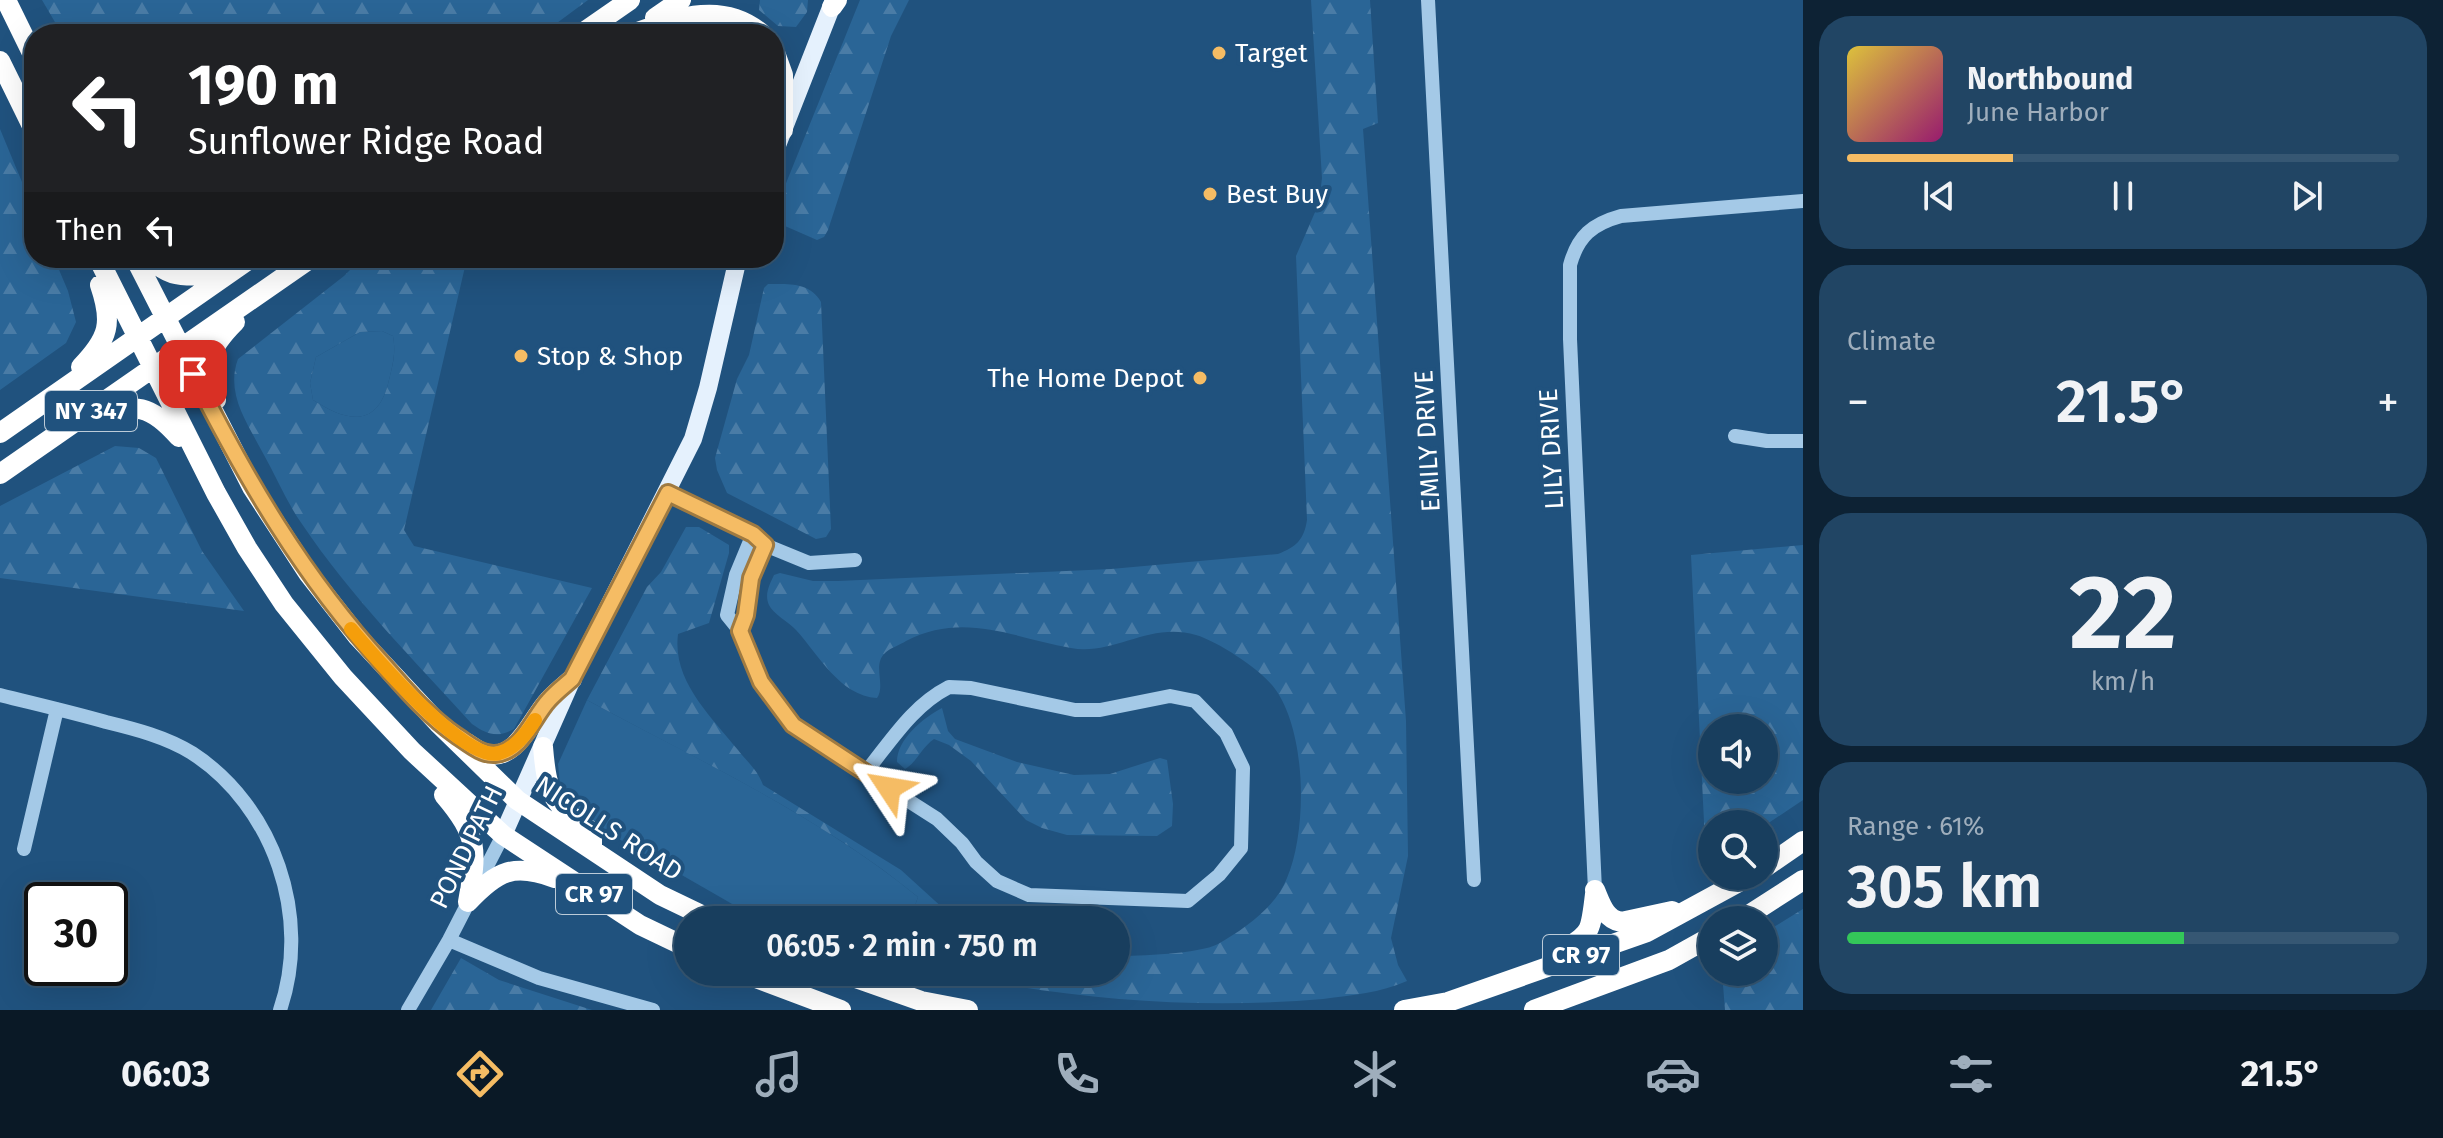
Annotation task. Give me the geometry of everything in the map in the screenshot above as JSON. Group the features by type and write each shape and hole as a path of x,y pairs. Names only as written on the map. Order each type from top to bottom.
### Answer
{"highway":[{"path":"6,0 24,37"},
{"path":"576,24 609,0"},
{"path":"595,24 630,0"},
{"path":"646,24 681,0"},
{"path":"659,24 703,11 737,17 747,24"},
{"path":"0,61 24,110"},
{"path":"54,396 96,350 106,331 108,309 94,268"},
{"name":"CR 97","path":"103,268 199,460 247,548 284,604 343,677 412,751 503,835 640,925 674,941"},
{"name":"NICOLLS ROAD","path":"140,268 233,454 278,528 358,637 438,723 517,800 660,895 683,906"},
{"path":"163,268 191,276 217,268"},
{"name":"NY 347","path":"0,433 237,268"},
{"name":"NY 347","path":"0,474 297,268"},
{"path":"233,454 210,380 209,361 221,336 269,288"},
{"path":"28,454 113,411 135,408 162,418 199,460"},
{"path":"438,723 484,753 498,754 528,732 547,701 572,679"},
{"path":"543,747 545,779 550,792 572,817 592,832 592,850"},
{"path":"412,751 465,820 475,861 468,902"},
{"path":"1778,858 1803,841"},
{"path":"468,902 494,877 521,868 583,887"},
{"path":"1763,906 1803,880"},
{"path":"1595,890 1604,911 1610,918 1621,922 1692,907"},
{"path":"1535,971 1587,935 1592,926 1595,890"},
{"name":"CR 97","path":"1404,1010 1448,1002 1647,932 1724,890"},
{"name":"CR 97","path":"1534,1010 1669,960 1698,944"},
{"path":"777,986 841,1010"},
{"path":"879,986 921,1001 968,1010"}],"main road":[{"path":"784,127 834,2"},
{"name":"POND PATH","path":"503,835 572,679 668,493 699,423 736,268"}],"street":[{"name":"EMILY DRIVE","path":"1428,0 1474,880"},
{"name":"LILY DRIVE","path":"1595,890 1570,339 1570,265 1573,253 1588,229 1621,216 1803,201"},
{"path":"1735,436 1767,441 1803,441"},
{"path":"668,493 753,534 765,545 809,563 855,560"},
{"path":"753,534 736,575 727,615 740,631 761,682 793,725 865,773 937,819 997,881 1029,895 1188,901 1219,875 1241,848 1243,768 1226,733 1195,701 1170,696 1100,710 1075,710 971,688 949,687 930,697 912,714 865,773"},
{"path":"740,631 751,578 765,545"},
{"path":"730,602 747,605"},
{"path":"0,695 161,738 191,752 233,785 273,849 285,884 290,945 280,1010"},
{"path":"24,849 57,709"},
{"name":"POND PATH","path":"408,1010 449,940 503,835"},
{"path":"449,940 539,978 653,1010"}],"green space":[{"path":"42,0 588,0 556,24 56,24"},
{"path":"760,0 808,0 807,12 796,27 776,24 759,10"},
{"path":"860,0 909,0 891,36 824,237 817,240 784,225 784,188"},
{"path":"1311,0 1370,0 1378,123 1363,129 1406,721 1408,856 1391,938 1398,965 1407,981 1376,991 1323,999 1226,1003 1131,1000 1018,986 1130,986 1130,955 1168,954 1218,944 1267,908 1282,889 1294,857 1301,806 1298,752 1284,703 1272,685 1247,663 1196,635 1163,632 1087,649 969,627 927,632 885,653 880,663 877,698 864,696 831,673 796,630 777,615 769,605 769,586 774,575 780,573 813,581 838,581 1111,569 1278,554 1290,549 1304,533 1307,520 1296,256 1319,203 1322,178"},
{"path":"0,129 24,187 24,268 58,268 76,322 66,343 0,390"},
{"path":"352,268 465,268 404,530 414,546 592,588 514,729 493,734 472,724 362,602 321,551 297,516 240,408 234,384 238,359","holes":["382,331 393,336 394,353 384,396 369,414 349,416 313,400 310,383 316,357 360,332"]},
{"path":"768,284 791,284 805,288 821,302 831,529 826,537 816,539 727,493 717,470 715,458 737,379 749,355 764,288"},
{"path":"382,331 393,336 394,353 384,396 377,407 360,417 349,416 313,400 310,383 316,357 360,332"},
{"path":"115,446 139,448 156,458 202,551 244,611 0,578 0,506"},
{"path":"686,527 699,527 729,545 709,623 678,634 681,667 687,682 716,724 755,770 763,785 901,870 941,906 915,906 918,897 842,841 758,791 587,700 647,587 661,572"},
{"path":"1803,545 1803,800 1778,817 1778,810 1703,810 1703,794 1778,794 1778,714 1699,714 1691,555"},
{"path":"587,700 757,791 840,840 918,897 915,906 736,906 579,816 561,795 558,764"},
{"path":"942,708 948,731 955,739 1017,762 1074,775 1110,774 1160,758 1167,760 1173,804 1172,826 1157,836 1067,835 1042,828 1026,820 971,761 949,745 934,739 905,769 897,762 901,745 919,723"},
{"path":"1803,909 1803,1010 1725,1010 1723,986 1778,986 1778,924"},
{"path":"461,958 499,980 592,1010 431,1010"}],"slow traffic":[{"path":"351,629 438,723 484,753 498,754 513,745 528,732 535,720"}],"place":[{"name":"Target","path":"1219,53"},
{"name":"Best Buy","path":"1210,194"},
{"name":"Stop & Shop","path":"521,356"},
{"name":"The Home Depot","path":"1200,378"}],"route":[{"path":"193,374 252,487 308,573 358,637 397,680 438,723 467,743 484,753 498,754 513,745 528,732 547,701 572,679 668,493 753,534 765,545 751,578 746,615 740,631 761,682 793,725 889,788"}]}
